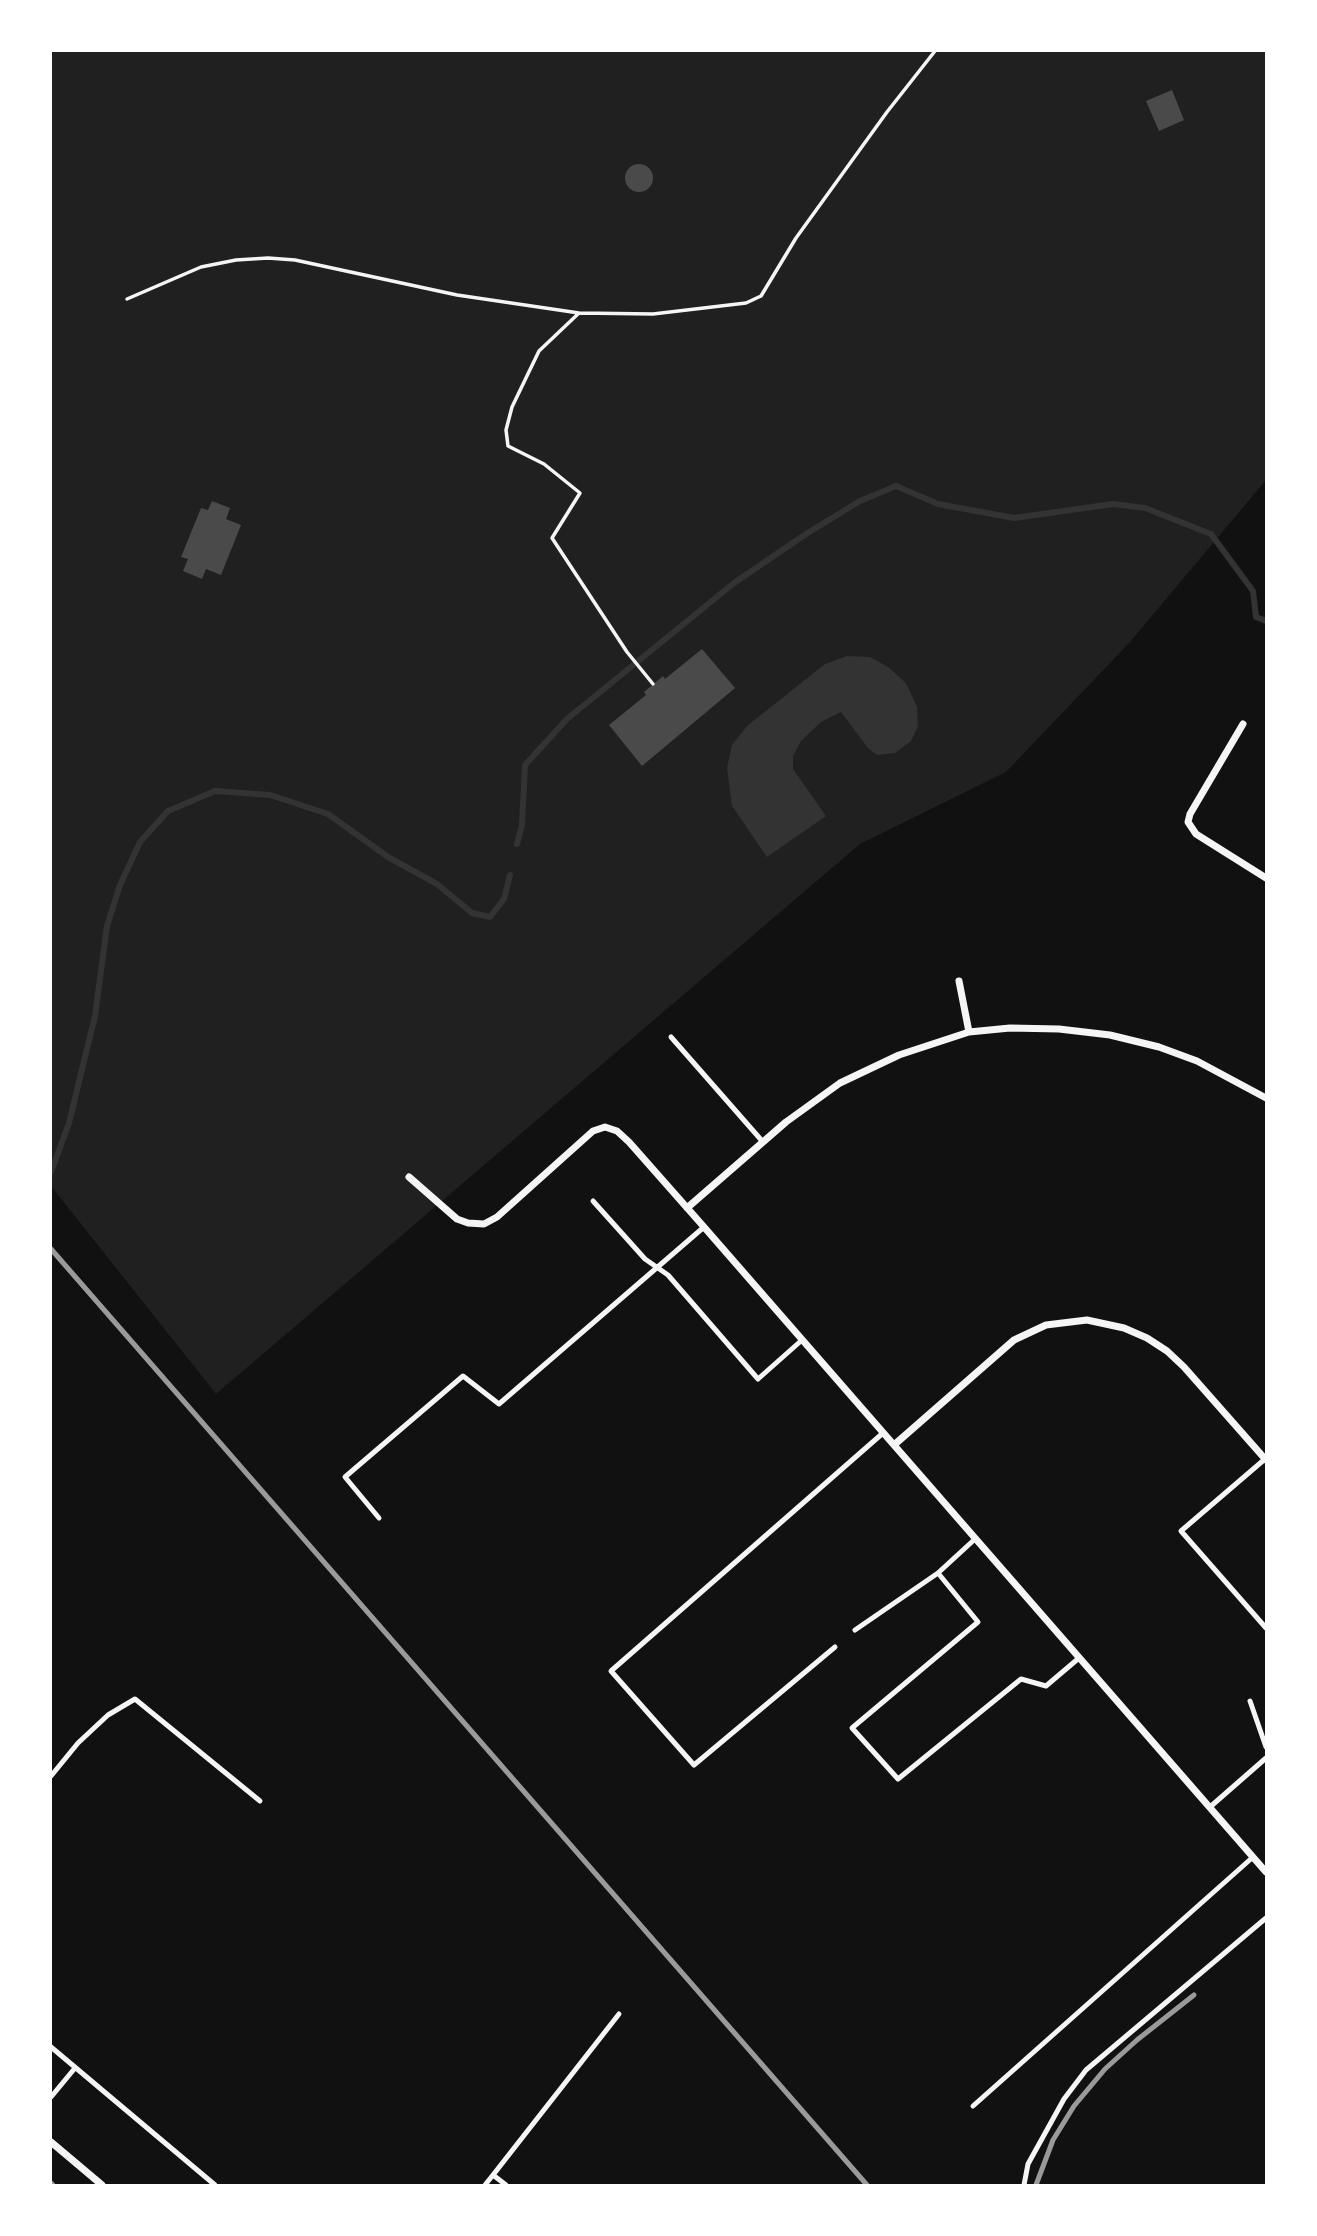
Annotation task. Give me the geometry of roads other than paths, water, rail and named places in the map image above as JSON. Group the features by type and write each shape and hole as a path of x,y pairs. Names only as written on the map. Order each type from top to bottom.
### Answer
{"street":[{"path":"1243,724 1189,814 1188,822 1196,834 1266,878"},
{"path":"958,981 969,1032"},
{"path":"687,1208 816,1098 840,1083 898,1055 969,1032 1010,1028 1059,1029 1110,1035 1159,1047 1197,1061 1266,1098"},
{"path":"409,1177 457,1219 484,1224 497,1217 587,1135 605,1127 617,1131 704,1227 1266,1872"},
{"path":"894,1445 1014,1340 1046,1325 1087,1320 1124,1328 1167,1351 1266,1459"},
{"path":"51,2142 102,2185"}],"lane":[{"path":"671,1037 763,1142"},
{"path":"593,1201 645,1259 668,1275 758,1378 802,1340"},
{"path":"379,1518 345,1477 463,1376 499,1404 704,1227"},
{"path":"835,1647 694,1765 611,1671 883,1433"},
{"path":"1266,1459 1181,1531 1266,1628"},
{"path":"855,1630 938,1573 975,1539"},
{"path":"938,1573 978,1622 852,1728 898,1779 1021,1679 1046,1686 1079,1658"},
{"path":"51,1776 78,1743 108,1715 135,1699 260,1801"},
{"path":"1250,1701 1266,1747"},
{"path":"1210,1807 1266,1758"},
{"path":"974,2106 1253,1857"},
{"path":"1024,2185 1028,2165 1064,2099 1086,2070 1266,1918"},
{"path":"485,2185 619,2014"},
{"path":"51,2048 215,2185"},
{"path":"51,2097 75,2068"},
{"path":"493,2175 506,2185"}],"waterway":[{"path":"517,844 522,825 525,765 567,719 734,583 860,501 896,486 938,504 1014,518 1113,504 1145,508 1211,534 1253,591 1256,617 1266,621"},
{"path":"51,1172 69,1123 95,1016 107,926 120,885 140,842 168,811 215,791 270,795 328,814 388,857 437,884 472,913 490,917 504,899 510,875"}],"railway":[{"path":"51,1249 867,2185"},
{"path":"1036,2185 1053,2140 1074,2106 1105,2069 1194,1995"}]}
